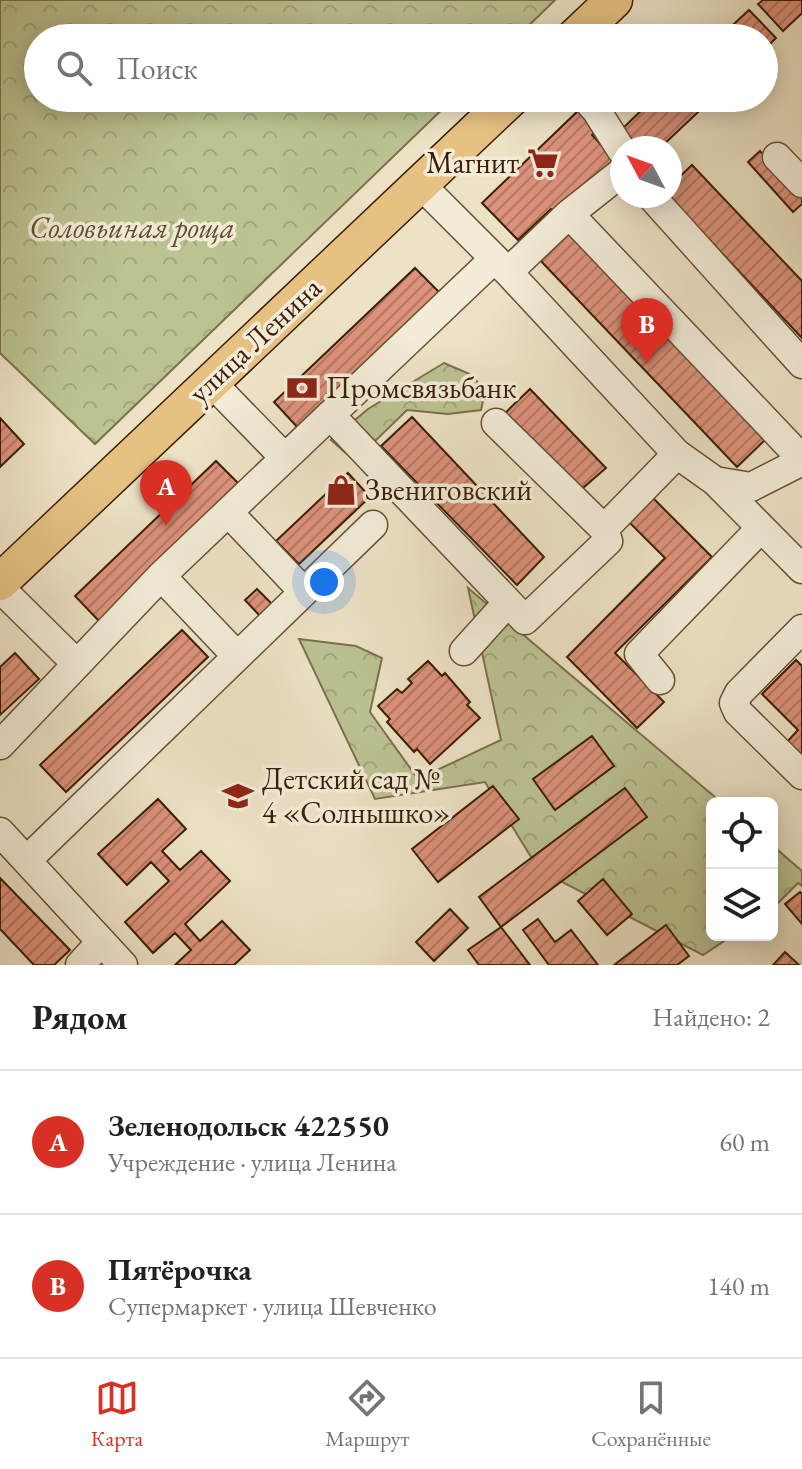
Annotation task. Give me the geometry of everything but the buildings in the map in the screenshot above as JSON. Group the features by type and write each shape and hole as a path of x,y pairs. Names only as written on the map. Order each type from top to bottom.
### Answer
{"main road":[{"path":"589,24 614,0"},
{"name":"улица Ленина","path":"0,582 496,112"}],"street":[{"path":"597,112 612,136"},
{"path":"777,157 802,183"},
{"path":"0,745 161,576 330,415 501,265 610,182"},
{"path":"420,184 501,265 677,454 715,481 761,528 797,558"},
{"path":"662,208 802,364"},
{"path":"569,214 802,460 751,487 715,481"},
{"path":"211,382 285,458"},
{"path":"330,415 525,620 608,541 604,529 496,423"},
{"path":"604,529 677,454"},
{"path":"228,512 303,591"},
{"path":"27,860 373,525"},
{"path":"660,680 639,654 761,528"},
{"path":"161,576 236,655"},
{"path":"0,588 77,664"},
{"path":"464,651 508,602"},
{"path":"802,629 739,693 734,703 738,712 802,775"},
{"path":"0,832 123,965"},
{"path":"80,965 101,942"}],"green space":[{"name":"Соловьиная роща","path":"0,0 555,0 530,24 24,24 24,112 439,112 95,444 0,353"},
{"path":"444,363 472,375 485,392 481,410 448,414 407,410 373,443 382,485 331,440 368,409"},
{"path":"468,588 715,797 706,797 706,941 724,941 703,955 539,870 485,782 375,799 299,639 356,646 382,658 370,712 418,779 501,740"},
{"path":"778,850 802,871 802,886 798,883 778,903"}],"place":[{"name":"Магнит","path":"543,163"},
{"name":"Пятёрочка","path":"647,364"},
{"name":"Промсвязьбанк","path":"302,388"},
{"name":"Звениговский","path":"341,490"},
{"name":"Зеленодольск 422550","path":"166,526"},
{"name":"Детский сад № 4 «Солнышко»","path":"238,796"}]}
